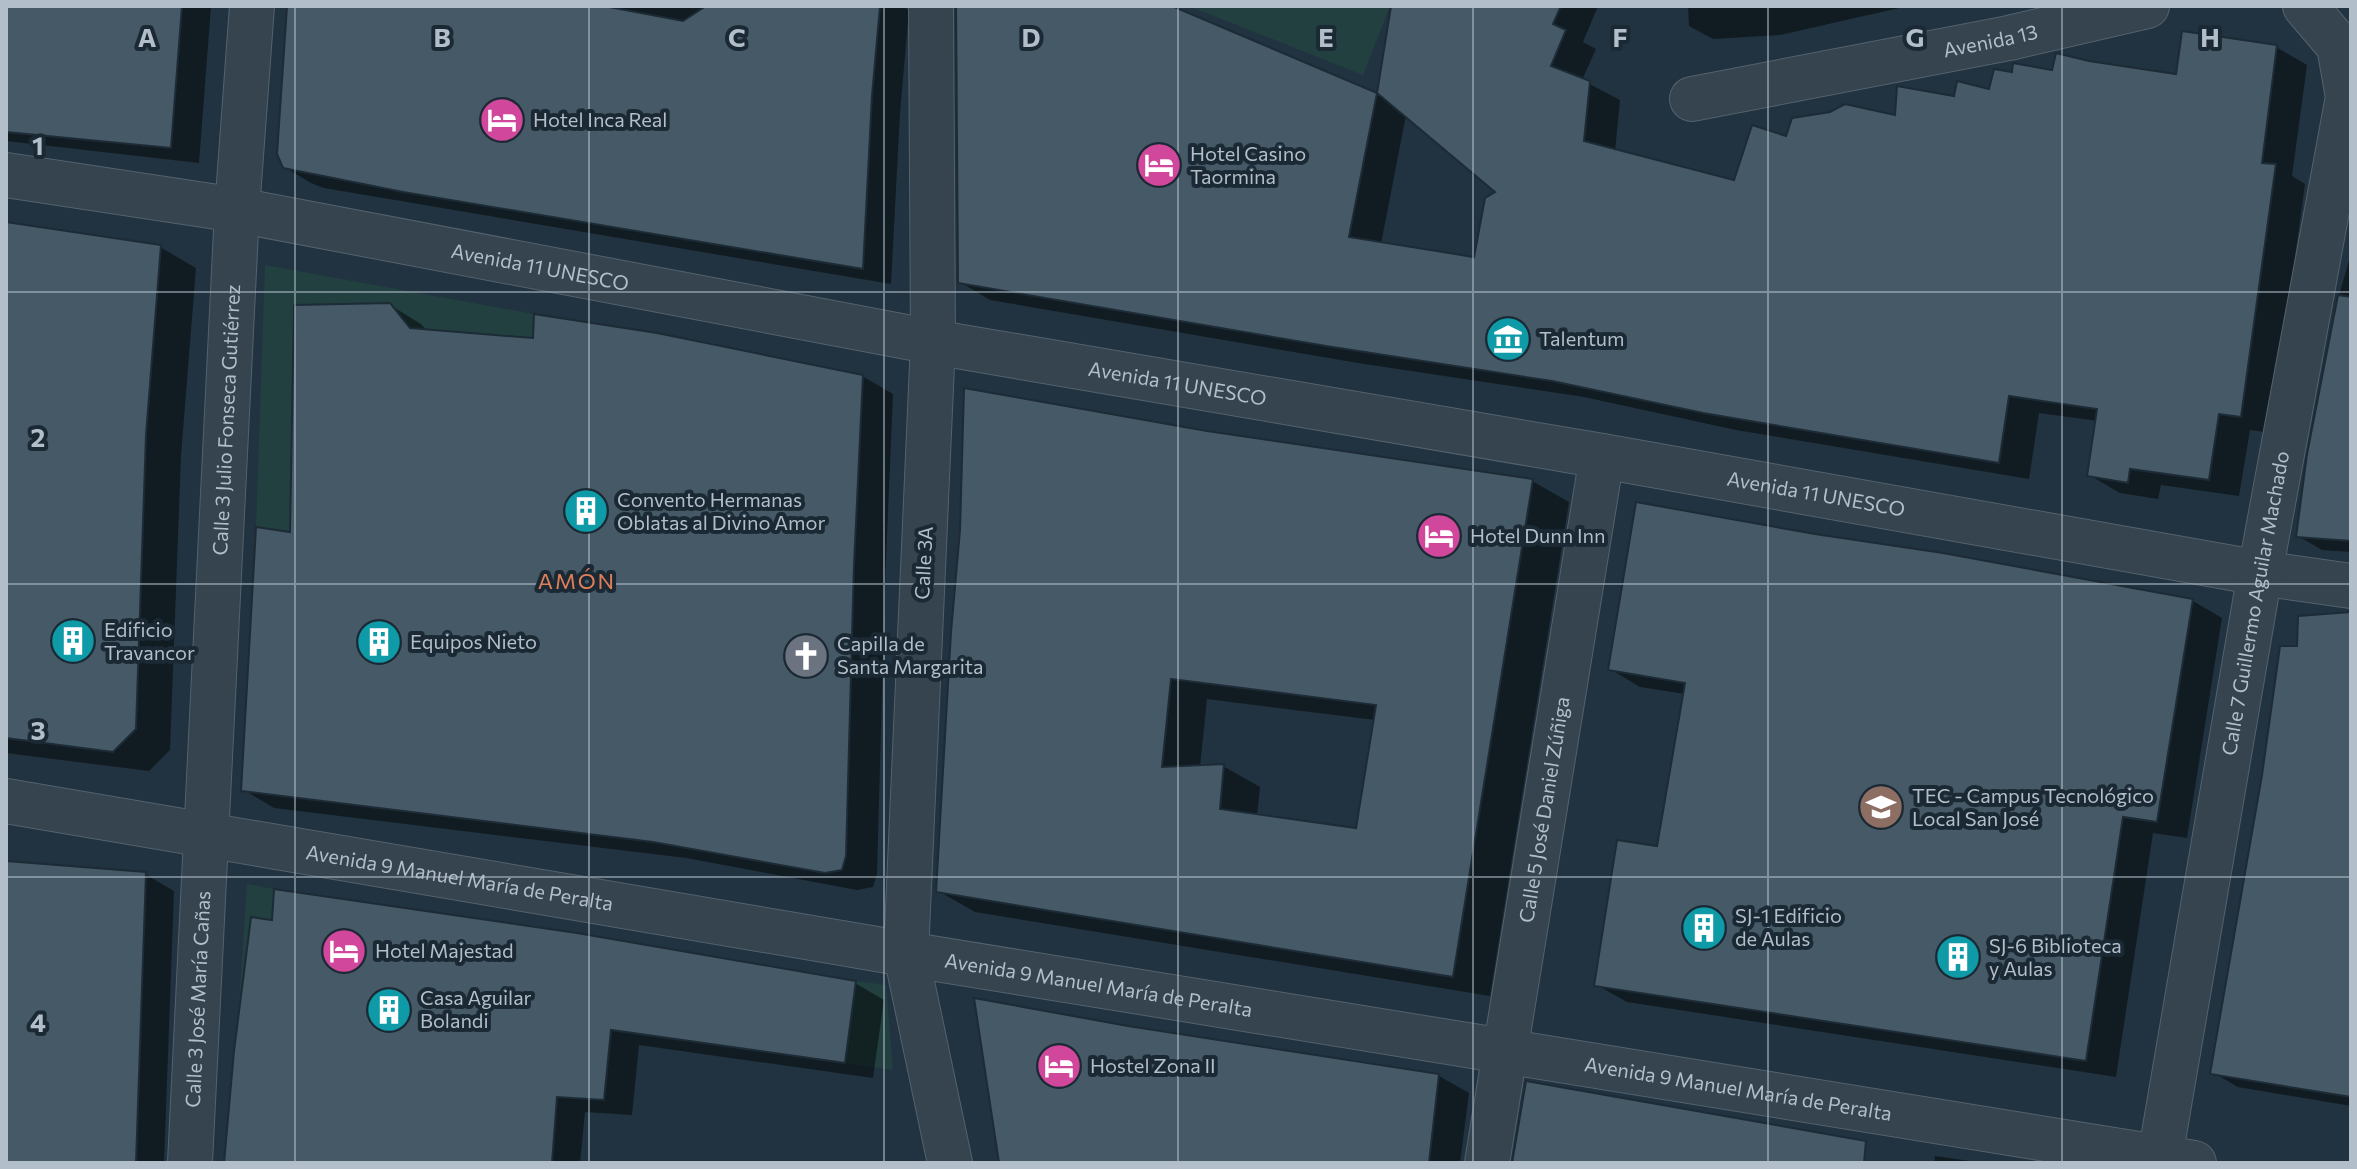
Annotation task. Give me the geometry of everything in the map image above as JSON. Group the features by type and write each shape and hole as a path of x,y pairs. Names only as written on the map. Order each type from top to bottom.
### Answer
{"street":[{"name":"Calle 3 Julio Fonseca Gutiérrez","path":"208,835 237,210 252,6"},
{"name":"Calle 3A","path":"931,6 933,342 906,954 950,1163"},
{"name":"Avenida 13","path":"1692,99 2009,38 2147,6"},
{"name":"Calle 7 Guillermo Aguilar Machado","path":"2171,1161 2260,573 2348,97 2339,46 2305,6"},
{"name":"Avenida 11 UNESCO","path":"6,175 237,210 933,342 1602,456 2260,573 2351,586"},
{"name":"Calle 5 José Daniel Zúñiga","path":"1487,1163 1602,456"},
{"name":"Avenida 9 Manuel María de Peralta","path":"6,801 906,954 2171,1161"},
{"name":"Calle 3 José María Cañas","path":"190,1163 208,835"}],"green space":[{"path":"1189,6 1390,6 1363,75"},
{"path":"265,265 534,314 533,338 410,328 295,305 290,532 256,527"},
{"path":"247,884 274,889 272,920 251,917 237,1036"},
{"path":"856,981 886,985 893,1070 845,1063"}],"building":[{"path":"6,6 182,6 171,148 6,132"},
{"path":"287,6 604,6 683,21 706,6 880,6 863,269 403,192 283,168 277,154"},
{"path":"956,6 1172,6 1377,93 1391,6 1561,6 1553,24 1566,30 1551,66 1590,81 1584,141 1734,180 1752,125 1786,136 1792,118 1830,112 1845,104 1895,115 1897,86 1954,96 1957,81 1989,89 1994,69 2012,72 2013,63 2052,70 2056,53 2176,74 2182,31 2277,45 2262,163 2276,164 2241,417 2219,414 2209,480 2130,469 2128,483 2087,476 2097,409 2009,396 1999,463 1703,413 1552,381 958,283","holes":["1377,93 1495,192 1485,198 1474,257 1349,237"]},
{"path":"6,222 161,245 146,435 136,729 113,752 6,738"},
{"path":"2338,295 2351,297 2351,541 2296,537 2307,454"},
{"path":"390,303 410,328 533,338 534,314 657,333 863,375 846,856 842,870 825,873 653,842 241,791 256,527 290,532 294,305"},
{"path":"964,388 1207,431 1533,479 1453,977 936,892 960,530","holes":["1171,679 1376,705 1356,828 1220,809 1224,764 1162,767"]},
{"name":"TEC - Campus Tecnológico Local San José","path":"1636,502 1943,553 2193,599 2157,822 2123,817 2086,1061 1594,986 1617,840 1657,846 1685,683 1608,670"},
{"path":"2351,612 2351,1097 2210,1074 2262,775 2280,646 2297,646 2298,616"},
{"path":"6,861 146,872 136,1163 6,1163"},
{"path":"274,889 577,933 856,981 845,1063 611,1030 604,1100 557,1097 552,1163 224,1163 251,917 272,920"},
{"path":"974,998 1128,1026 1439,1074 1429,1163 999,1163"},
{"path":"1526,1081 1866,1141 1864,1163 1512,1163"}],"place":[{"name":"Hotel Inca Real","path":"502,120"},
{"name":"Hotel Casino Taormina","path":"1159,165"},
{"name":"Talentum","path":"1508,339"},
{"name":"Convento Hermanas Oblatas al Divino Amor","path":"586,511"},
{"name":"Hotel Dunn Inn","path":"1439,536"},
{"name":"Edificio Travancor","path":"73,641"},
{"name":"Equipos Nieto","path":"379,642"},
{"name":"Capilla de Santa Margarita","path":"806,656"},
{"name":"TEC - Campus Tecnológico Local San José","path":"1881,807"},
{"name":"SJ-1 Edificio de Aulas","path":"1704,928"},
{"name":"Hotel Majestad","path":"344,951"},
{"name":"SJ-6 Biblioteca y Aulas","path":"1958,957"},
{"name":"Casa Aguilar Bolandi","path":"389,1010"},
{"name":"Hostel Zona II","path":"1059,1066"}],"district":[{"name":"AMÓN","path":"577,581"}]}
